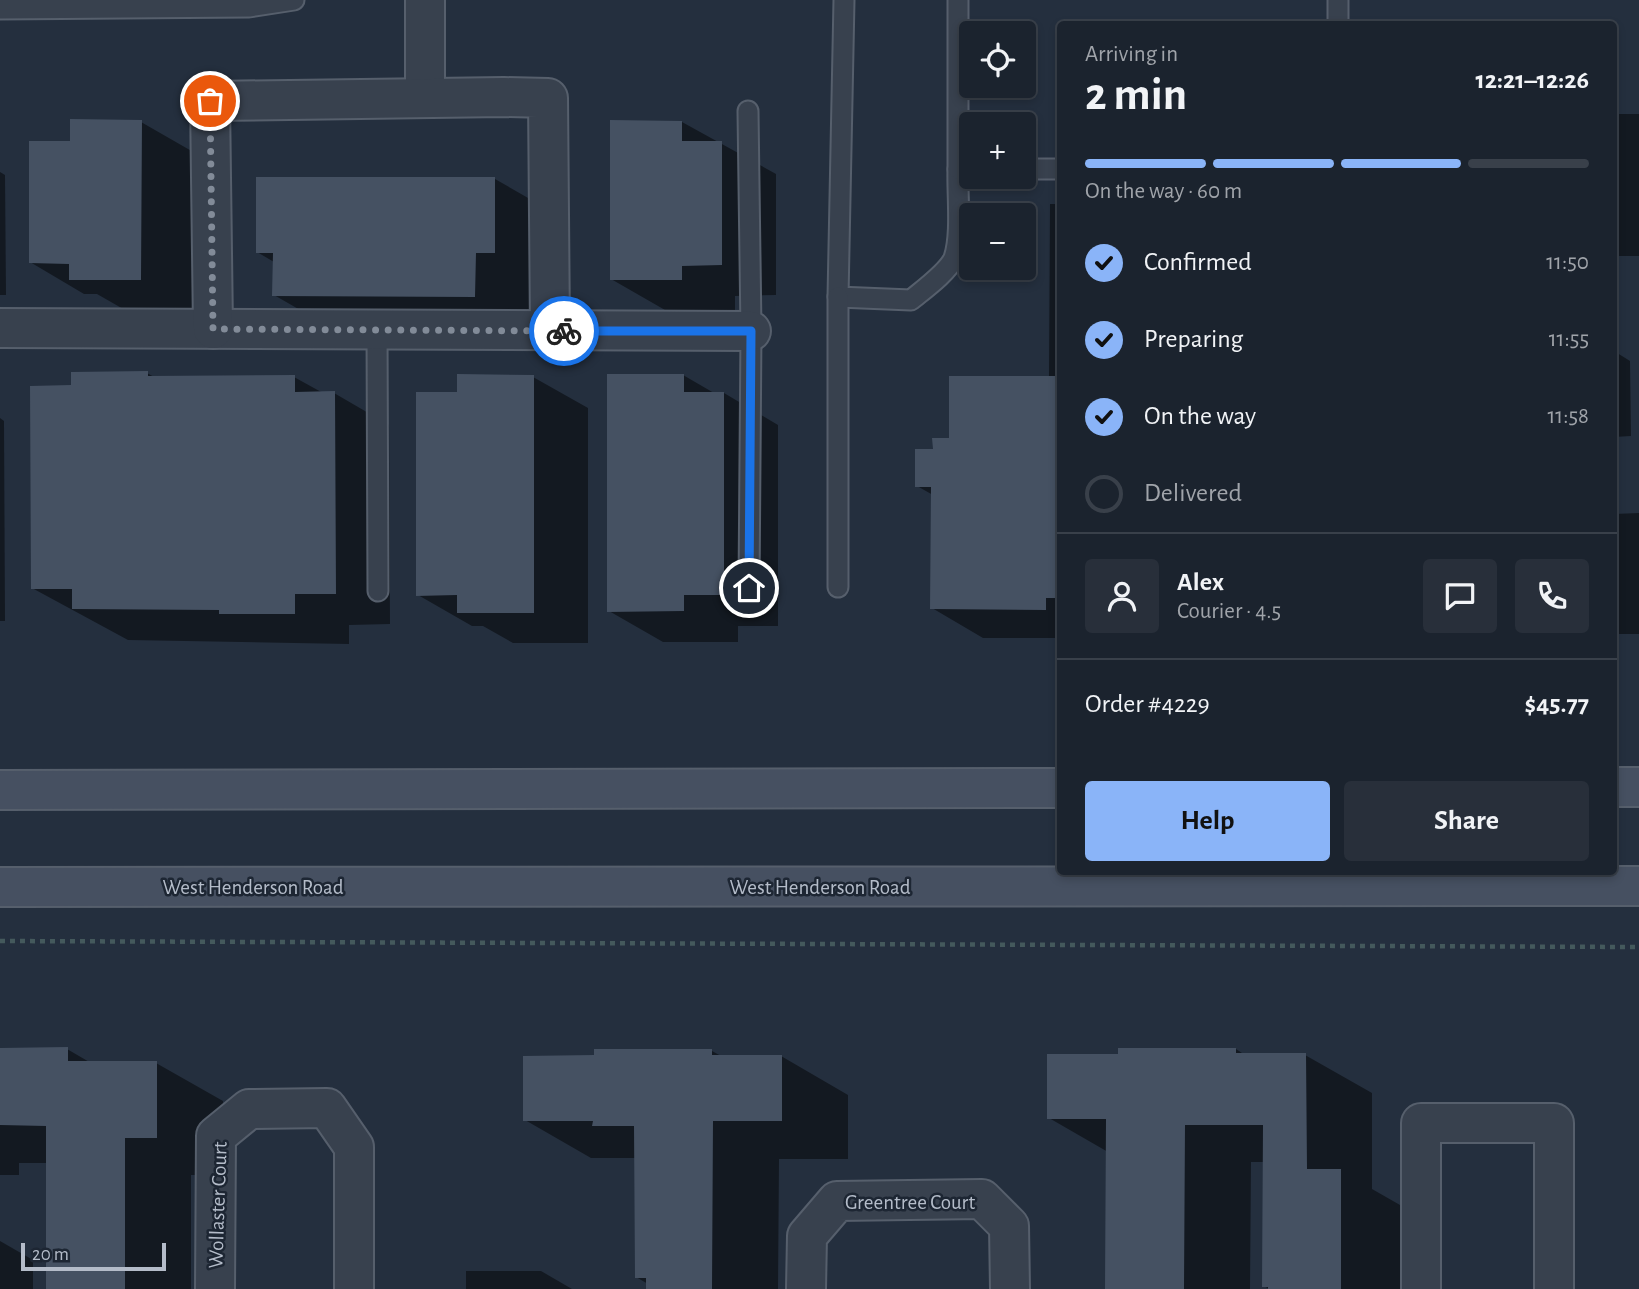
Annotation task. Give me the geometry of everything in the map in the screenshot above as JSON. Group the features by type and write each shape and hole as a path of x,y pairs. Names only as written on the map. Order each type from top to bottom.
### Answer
{"main road":[{"path":"1617,787 1639,787"},
{"path":"0,790 1057,788"},
{"name":"West Henderson Road","path":"0,887 1639,886"}],"street":[{"path":"425,0 425,97"},
{"path":"213,329 210,101 425,97 548,98 550,331"},
{"path":"0,328 751,331"},
{"name":"Wollaster Court","path":"215,1289 216,1136 249,1109 327,1108 354,1147 354,1289"},
{"path":"1421,1289 1421,1123 1554,1123 1554,1289"},
{"name":"Greentree Court","path":"806,1289 807,1236 837,1201 982,1199 1009,1226 1010,1289"}],"lane":[{"path":"0,9 250,8 294,0"},
{"path":"838,587 838,297 844,0"},
{"path":"958,0 962,112"},
{"path":"1338,0 1338,21"},
{"path":"748,111 751,331 749,588"},
{"path":"1036,169 1057,169"},
{"path":"838,297 911,300 934,282 953,259 962,189"},
{"path":"377,330 378,592"}],"path":[{"path":"0,941 1639,947"}],"building":[{"path":"70,119 142,120 141,280 69,280 69,264 29,263 29,141 70,141"},
{"path":"610,120 682,121 682,141 722,141 722,265 682,266 682,280 610,280"},
{"path":"256,177 495,177 495,253 476,253 475,297 272,296 273,253 256,253"},
{"path":"148,371 148,376 295,375 295,392 335,391 336,594 295,594 295,614 219,614 219,610 72,609 72,589 31,589 30,386 71,385 71,372"},
{"path":"457,374 534,375 534,613 457,613 457,595 416,596 416,392 457,392"},
{"path":"607,374 684,374 684,392 724,392 724,595 684,595 684,611 607,612"},
{"path":"949,376 1057,376 1057,598 1046,598 1046,610 930,609 931,487 915,487 915,449 933,449 932,438 949,438"},
{"path":"68,1047 68,1061 157,1061 157,1138 125,1138 125,1289 46,1289 46,1126 0,1125 0,1048"},
{"path":"1118,1048 1236,1048 1236,1053 1306,1053 1307,1169 1341,1169 1341,1289 1262,1287 1263,1125 1185,1125 1184,1289 1105,1289 1106,1119 1047,1119 1047,1054 1118,1054"},
{"path":"594,1049 712,1049 712,1055 782,1055 782,1121 713,1121 712,1289 646,1289 646,1278 635,1278 634,1126 592,1126 593,1121 523,1121 523,1056 594,1055"}],"way so far":[{"path":"210,101 213,329 564,331"}],"route":[{"path":"564,331 751,331 749,588"}]}
